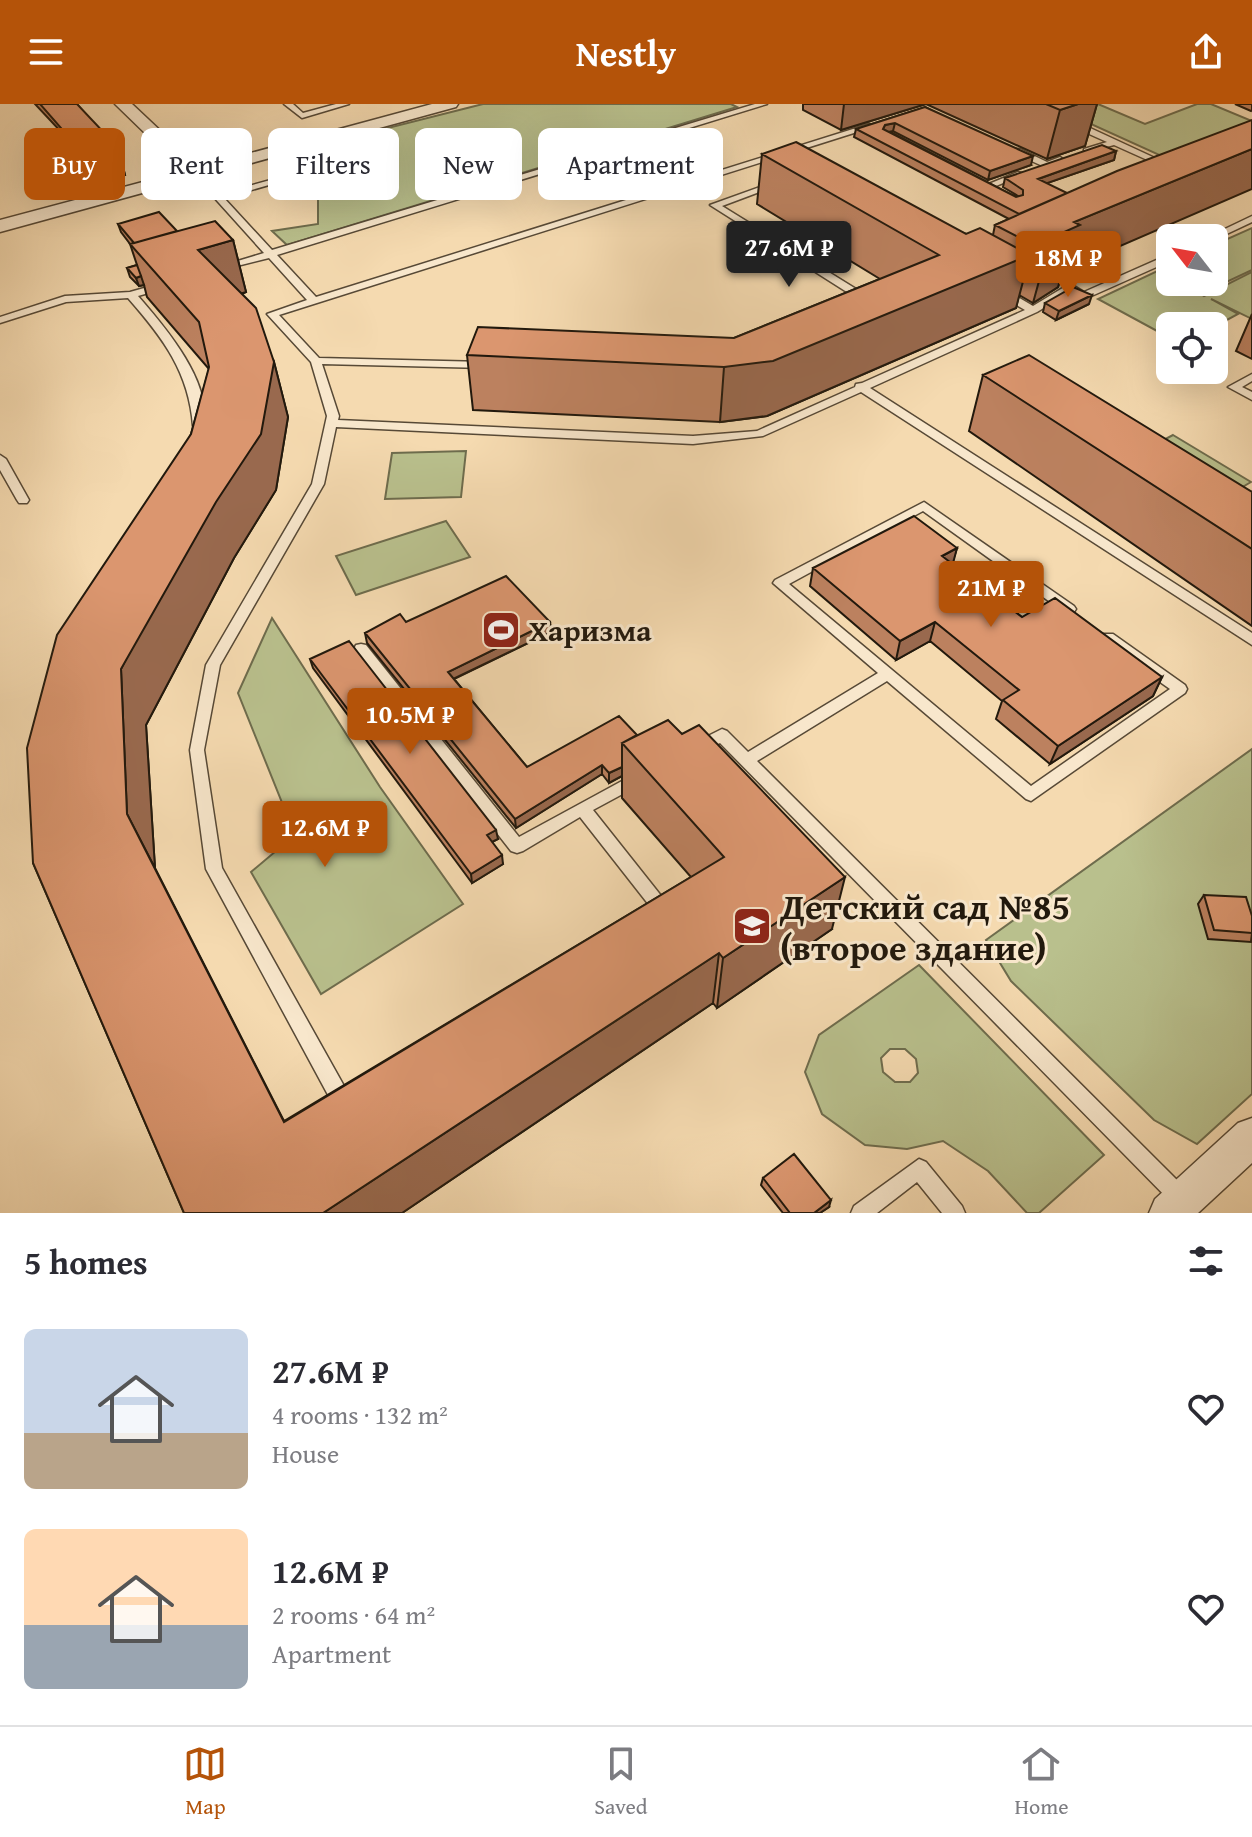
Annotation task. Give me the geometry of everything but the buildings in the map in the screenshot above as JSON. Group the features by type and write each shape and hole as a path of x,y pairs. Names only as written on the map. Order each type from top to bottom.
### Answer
{"street":[{"path":"123,104 148,128"},
{"path":"252,158 450,104"},
{"path":"0,226 141,188"},
{"path":"1176,1206 1252,1137"}],"lane":[{"path":"288,104 302,116 345,104"},
{"path":"216,271 763,104"},
{"path":"1056,117 1179,171"},
{"path":"368,1083 341,1099 214,869 197,750 213,665 318,484 333,416 316,361 272,314 881,123"},
{"path":"988,186 1114,142"},
{"path":"1007,146 1047,165"},
{"path":"974,179 1002,193"},
{"path":"784,182 715,205 871,303"},
{"path":"221,200 313,300"},
{"path":"1228,230 1252,219"},
{"path":"331,423 693,440 759,434 1033,310 1070,288 1083,296 1156,263"},
{"path":"0,320 65,299 131,295 173,283"},
{"path":"993,287 1033,310"},
{"path":"131,295 172,345 185,367 199,411 199,439"},
{"path":"316,361 502,365"},
{"path":"1252,377 1234,387 1252,397"},
{"path":"860,386 1252,640"},
{"path":"0,459 23,500"},
{"path":"1077,616 924,506 780,583 1031,795 1180,689 1090,625"},
{"path":"361,649 517,846 652,772"},
{"path":"747,760 888,674"},
{"path":"680,757 722,735 1176,1206"},
{"path":"582,808 660,907 647,915"},
{"path":"861,1213 919,1169 955,1213"}],"green space":[{"path":"483,104 731,104 737,107 669,128 538,128 538,168 522,173 522,128 415,128 415,200 434,200 287,245 272,231 318,224 318,200 399,200 399,128 388,128"},
{"path":"1047,104 1098,104 1145,124 1197,104 1211,104 1252,121 1168,159"},
{"path":"1252,228 1252,270 1228,281 1228,239"},
{"path":"1156,272 1156,296 1228,296 1228,284 1252,272 1252,319 1211,299 1238,314 1228,319 1228,312 1156,312 1156,330 1098,299"},
{"path":"1173,435 1251,482 1220,500 1141,452"},
{"path":"466,451 461,497 385,499 392,453"},
{"path":"446,521 470,557 356,595 336,556"},
{"path":"272,618 380,787 463,904 321,994 251,872 295,835 238,693"},
{"path":"1252,749 1252,1094 1197,1144 1154,1120 1011,981 986,940"},
{"path":"919,965 1104,1155 1039,1213 1027,1213 988,1171 943,1141 907,1149 865,1145 822,1114 805,1072 819,1035","holes":["890,1049 905,1049 916,1059 918,1073 910,1082 895,1082 883,1072 881,1058"]}],"place":[{"name":"Харизма","path":"501,630"},
{"name":"Детский сад №85 (второе здание)","path":"752,926"}]}
